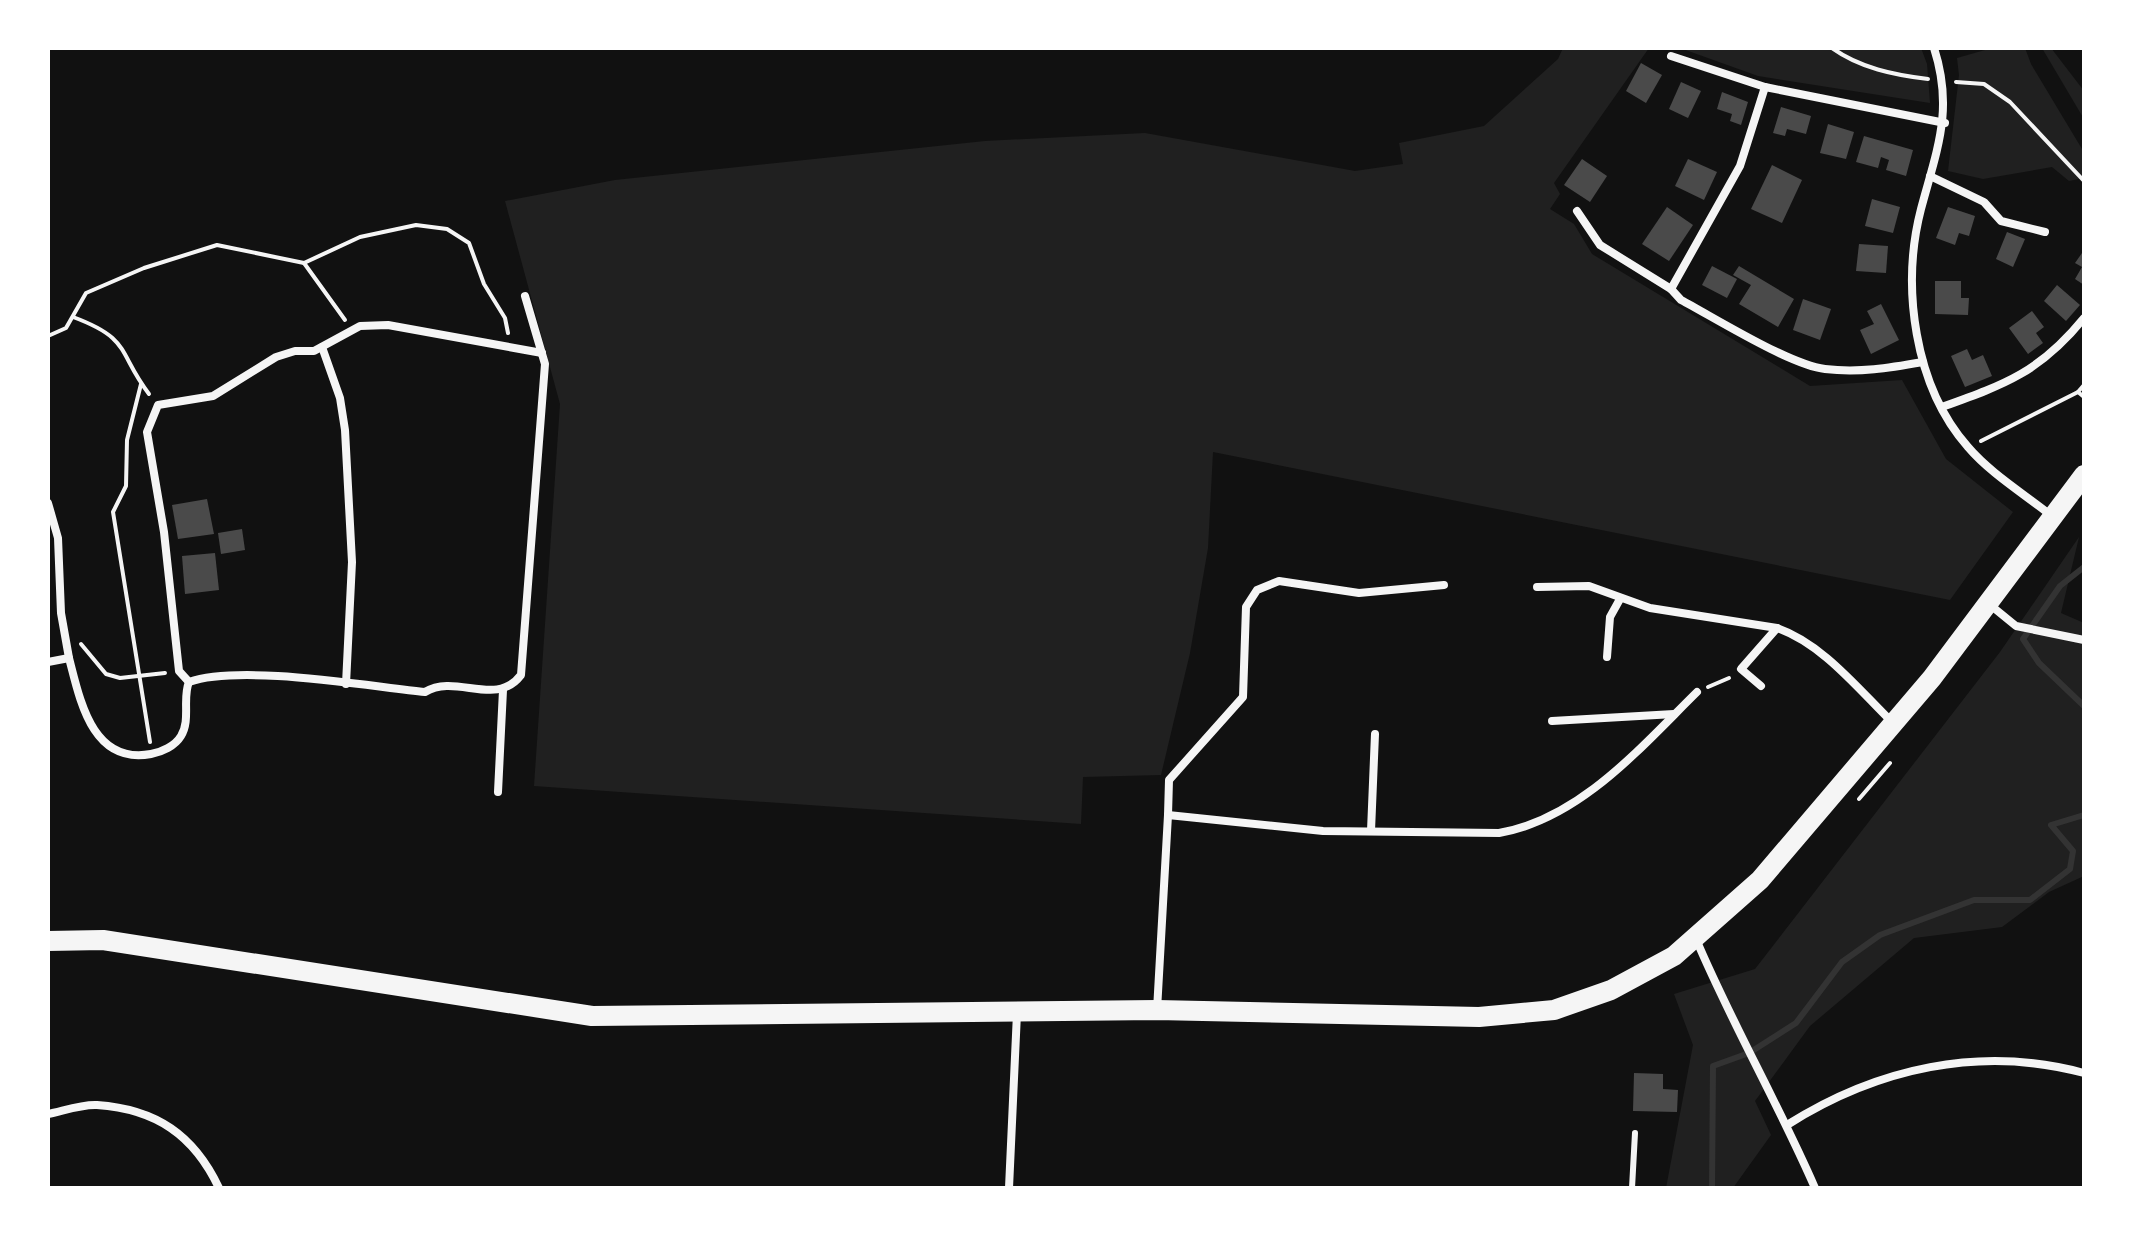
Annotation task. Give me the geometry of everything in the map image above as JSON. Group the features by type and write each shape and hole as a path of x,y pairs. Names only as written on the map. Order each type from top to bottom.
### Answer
{"main road":[{"path":"48,941 103,940 592,1016 1157,1010 1479,1017 1554,1010 1611,990 1674,956 1760,880 1894,724 1989,604 2084,475"}],"street":[{"path":"1934,48 1942,81 1945,123 1918,221 1913,309 1923,362 1942,407 1968,447 2053,517"},
{"path":"1671,56 1765,87 1945,123"},
{"path":"1671,289 1740,166 1765,87"},
{"path":"1930,176 1984,202 2001,221 2045,232"},
{"path":"1577,211 1600,245 1671,289 1681,300 1769,347 1821,369 1869,371 1923,362"},
{"path":"189,682 205,676 245,675 425,692 439,683 503,690 521,675 545,364 525,296"},
{"path":"1942,407 1997,387 2036,368 2061,346 2084,318"},
{"path":"48,503 58,538 61,613 85,718 100,740 124,754 164,752 182,735 189,682 179,671 164,532 147,432 158,405 213,396 276,357 322,347 360,326 388,325 542,353"},
{"path":"322,347 340,398 345,430 352,562 346,684"},
{"path":"1157,1010 1169,780 1243,697 1246,607 1257,590 1279,581 1359,593 1444,585"},
{"path":"1537,587 1589,586 1650,608 1777,628 1795,634 1823,656 1894,724"},
{"path":"1607,657 1610,617 1620,599"},
{"path":"1989,604 2000,616 2025,628 2084,640"},
{"path":"1761,686 1741,669 1777,628"},
{"path":"48,662 69,658"},
{"path":"498,792 503,690"},
{"path":"1168,815 1323,831 1499,833 1526,829 1595,788 1697,692"},
{"path":"1552,721 1674,714"},
{"path":"1371,831 1375,734"},
{"path":"1696,938 1815,1188"},
{"path":"1009,1188 1017,1011"},
{"path":"1787,1125 1873,1081 1924,1066 1992,1058 2084,1073"},
{"path":"48,1114 95,1104 152,1116 190,1140 219,1188"}],"lane":[{"path":"1632,1188 1635,1133"}],"path":[{"path":"1832,48 1850,60 1900,76 1984,84 2010,102 2084,181"},
{"path":"48,336 66,328 86,293 144,268 217,245 304,263 360,237 416,225 447,229 469,243 484,284 505,318 511,348"},
{"path":"304,263 353,330"},
{"path":"73,317 103,328 118,342 141,384 158,405"},
{"path":"141,384 127,440 126,486 113,512 152,754"},
{"path":"1968,447 2078,392 2084,385"},
{"path":"2078,392 2084,397"},
{"path":"48,461 48,475"},
{"path":"67,647 81,644 106,674 120,678 179,671"},
{"path":"1697,692 1741,669"}],"shaded area":[{"path":"1563,48 1649,48 1554,183 1560,194 1550,209 1574,224 1592,254 1810,386 1902,380 1946,459 2013,512 1950,600 1213,452 1208,548 1190,653 1161,775 1083,777 1081,824 534,786 560,404 505,201 615,180 985,141 1145,133 1355,171 1403,164 1399,143 1484,126 1558,59"},
{"path":"1680,48 1921,48 1927,64 1930,103 1758,76"},
{"path":"1992,48 2025,48 2031,64 2082,149 2084,142 2084,178 2069,181 2052,167 1983,179 1948,171 1959,75 1957,58"},
{"path":"2042,48 2051,48 2084,91 2084,119"},
{"path":"2079,537 2061,613 2084,623 2084,876 2049,892 2002,927 1914,938 1810,1026 1755,1101 1771,1135 1733,1188 1666,1188 1693,1045 1674,994 1755,969 2000,652"}],"building":[{"path":"1641,63 1662,75 1646,103 1626,91"},
{"path":"1681,82 1701,91 1688,118 1669,109"},
{"path":"1722,92 1748,102 1741,125 1730,121 1732,114 1717,109"},
{"path":"1781,107 1811,116 1806,134 1787,129 1785,136 1773,133"},
{"path":"1828,124 1854,132 1846,159 1820,153"},
{"path":"1864,136 1913,150 1906,176 1886,170 1889,160 1881,157 1878,168 1856,162"},
{"path":"1582,159 1607,176 1590,202 1564,185"},
{"path":"1688,159 1717,172 1704,200 1675,186"},
{"path":"1772,165 1802,180 1782,223 1751,209"},
{"path":"1872,199 1900,207 1893,233 1865,226"},
{"path":"1667,207 1693,225 1669,261 1642,244"},
{"path":"1948,207 1975,216 1969,236 1959,233 1955,245 1936,238"},
{"path":"2007,232 2025,239 2013,267 1996,259"},
{"path":"1859,244 1888,246 1886,273 1856,271"},
{"path":"2082,253 2084,285 2075,279 2082,267 2075,263"},
{"path":"1712,266 1737,279 1727,298 1702,285"},
{"path":"1739,266 1794,299 1778,327 1739,304 1751,285 1733,275"},
{"path":"1935,281 1961,281 1961,298 1969,298 1968,315 1935,314"},
{"path":"2057,285 2080,305 2066,321 2044,301"},
{"path":"1803,299 1831,309 1820,340 1793,330"},
{"path":"1881,304 1899,340 1871,354 1860,330 1874,324 1867,311"},
{"path":"2032,311 2044,327 2036,333 2043,343 2028,354 2009,328"},
{"path":"1967,349 1972,360 1983,355 1992,376 1965,387 1951,356"},
{"path":"207,499 214,534 178,539 172,505"},
{"path":"242,529 245,550 221,554 218,533"},
{"path":"215,553 219,590 185,594 182,556"},
{"path":"1634,1073 1663,1074 1663,1089 1678,1090 1677,1112 1633,1111"}],"waterway":[{"path":"2084,567 2060,586 2023,639 2039,663 2084,706"},
{"path":"1712,1188 1713,1066 1749,1053 1796,1023 1842,962 1880,935 1974,900 2030,900 2070,869 2073,851 2051,825 2084,815"}]}
